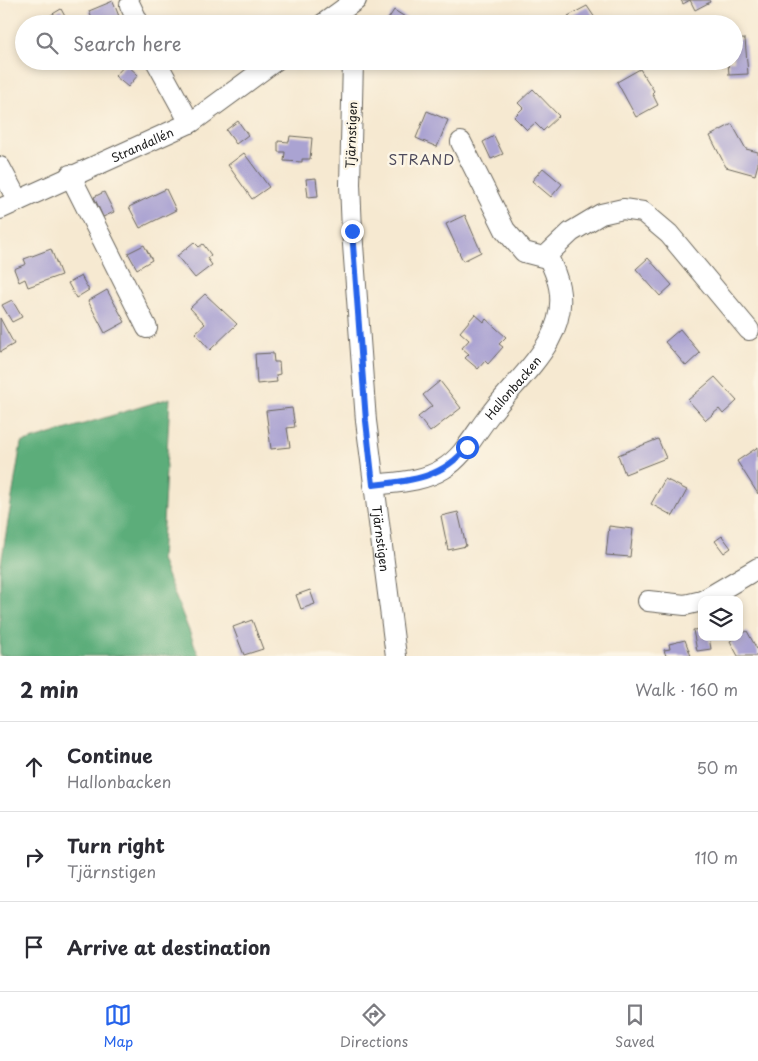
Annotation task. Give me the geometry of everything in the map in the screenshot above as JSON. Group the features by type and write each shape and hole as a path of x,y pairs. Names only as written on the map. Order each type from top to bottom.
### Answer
{"street":[{"path":"337,15 356,0"},
{"path":"130,5 135,15"},
{"path":"161,70 190,123"},
{"name":"Strandallén","path":"9,205 70,175 190,123 262,70"},
{"name":"Tjärnstigen","path":"353,70 350,159 352,221 366,421 396,656"},
{"path":"460,142 506,230 524,252 543,257 571,232 601,214 623,209 643,212 670,234 748,330"},
{"path":"0,167 9,205"},
{"path":"70,175 147,328"},
{"name":"Hallonbacken","path":"373,485 422,478 452,464 510,389 542,353 555,328 560,300 558,280 547,254"},
{"path":"710,596 758,568"},
{"path":"648,601 685,605 698,601"}],"green space":[{"path":"170,398 161,560 199,656 0,656 0,570 21,443"}],"building":[{"path":"681,0 690,0 683,4"},
{"path":"690,0 709,0 710,2 695,10"},
{"path":"113,1 118,15 91,15 89,11"},
{"path":"587,6 593,15 570,15"},
{"path":"61,9 64,15 51,15"},
{"path":"394,10 402,15 391,15"},
{"path":"743,39 745,39 748,74 729,75 729,70 743,70"},
{"path":"120,70 133,70 138,75 128,87 115,76"},
{"path":"641,70 654,91 652,93 658,105 636,117 617,82"},
{"path":"533,89 559,116 543,131 535,123 527,130 514,117 523,108 518,103"},
{"path":"427,111 448,120 437,147 416,138"},
{"path":"238,121 248,135 236,144 226,130"},
{"path":"732,124 746,149 758,152 758,164 755,175 726,167 710,136"},
{"path":"290,136 312,138 310,159 302,159 302,162 284,161 285,152 278,152 278,141 289,142"},
{"path":"494,136 503,154 491,159 483,142"},
{"path":"244,153 269,187 252,199 228,165"},
{"path":"543,168 562,184 551,197 532,181"},
{"path":"316,178 318,196 308,197 306,179"},
{"path":"166,189 176,210 140,228 129,207"},
{"path":"104,192 114,212 103,217 94,197"},
{"path":"465,215 481,252 463,261 446,224"},
{"path":"194,242 199,247 203,244 211,255 207,258 212,265 195,278 177,256"},
{"path":"144,245 152,260 137,269 128,253"},
{"path":"51,249 61,275 28,287 25,279 19,282 14,269 26,264 24,259"},
{"path":"648,258 672,285 660,296 636,269"},
{"path":"81,276 89,290 76,298 68,283"},
{"path":"107,290 125,322 105,333 88,301"},
{"path":"205,294 237,324 210,350 195,333 205,324 190,308"},
{"path":"12,300 22,317 12,322 2,305"},
{"path":"475,314 484,322 486,319 506,337 499,344 503,347 488,364 485,361 478,369 465,358 469,354 462,348 469,340 460,332"},
{"path":"0,318 14,344 0,352"},
{"path":"680,329 700,353 686,366 665,342"},
{"path":"273,353 274,362 279,362 280,374 276,375 277,382 257,384 255,354"},
{"path":"715,377 737,401 723,414 719,409 706,420 688,400"},
{"path":"440,381 461,408 430,432 418,417 432,406 423,395"},
{"path":"292,408 295,427 287,428 290,447 271,449 266,411"},
{"path":"658,439 666,458 625,474 618,455"},
{"path":"758,447 758,494 737,461"},
{"path":"665,479 687,490 673,516 651,504"},
{"path":"458,512 466,546 448,550 441,516"},
{"path":"609,526 633,529 630,557 606,555"},
{"path":"722,536 731,548 724,553 715,541"},
{"path":"310,590 315,604 301,609 296,595"},
{"path":"252,620 263,649 244,655 233,627"},
{"path":"698,629 698,641 710,641 711,649 697,651 693,630"},
{"path":"747,631 758,651 758,656 738,656 730,641 743,641 743,633"},
{"path":"685,640 691,656 666,656 664,650 670,649 669,644"}],"district":[{"name":"STRAND","path":"422,159"}],"route":[{"path":"352,231 366,421 373,485 431,476 452,464 467,447"}]}
